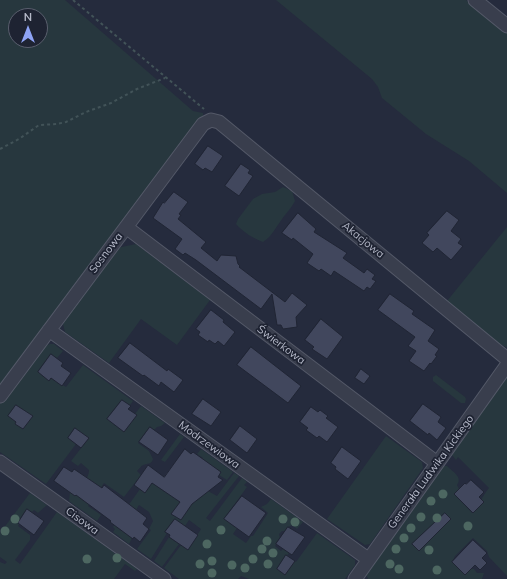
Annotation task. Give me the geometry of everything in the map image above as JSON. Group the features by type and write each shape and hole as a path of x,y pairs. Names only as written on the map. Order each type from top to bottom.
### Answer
{"street":[{"path":"475,0 507,26"},
{"name":"Sosnowa","path":"0,396 203,124 211,120 219,122"},
{"name":"Akacjowa","path":"219,122 507,358"},
{"name":"Świerkowa","path":"126,227 437,464"},
{"name":"Modrzewiowa","path":"49,330 368,559"},
{"name":"Generała Ludwika Kickiego","path":"354,579 507,365"},
{"name":"Cisowa","path":"0,462 164,579"}],"path":[{"path":"73,0 219,122"},
{"path":"0,149 19,139 39,125 66,122 86,112 111,103 137,88 165,78"}],"shaded area":[{"path":"0,0 65,0 193,111 203,113 203,118 0,389"},
{"path":"276,0 466,0 507,33 507,193 469,161 426,134 382,98 378,87 372,79"},
{"path":"283,187 292,191 295,201 273,233 266,240 263,242 256,239 245,233 236,224 253,199 262,194 275,192"},
{"path":"507,227 507,347 500,344 498,347 447,301"},
{"path":"136,244 210,300 177,345 141,319 109,363 65,332 63,324 117,248"},
{"path":"54,344 63,351 57,358 51,354 38,372 49,381 51,378 66,387 83,365 133,401 130,405 122,400 107,419 124,432 136,416 135,414 141,406 165,423 154,430 150,427 138,443 149,451 153,459 150,463 143,465 137,471 141,475 124,497 104,483 88,506 101,515 97,521 69,501 70,492 80,485 89,474 89,470 81,463 78,466 71,461 89,438 75,428 68,438 76,444 46,484 0,452 0,402 45,346"},
{"path":"436,375 465,397 465,403 461,403 433,381 433,377"},
{"path":"507,376 507,576 489,557 487,551 473,538 455,556 452,562 465,575 471,569 474,569 477,573 484,573 482,579 368,579 366,573 442,466 447,466 458,477 459,482 457,485 459,489 454,494 472,513 477,507 489,488 458,457 456,460 452,455"},
{"path":"180,434 184,437 165,462 161,460"},
{"path":"386,436 422,462 423,468 370,544 365,545 327,519"},
{"path":"201,449 233,472 227,480 219,475 221,472 213,467 206,490 217,496 234,473 239,476 206,518 210,521 242,478 247,482 244,485 247,487 224,519 237,528 233,534 246,543 251,536 253,536 268,513 261,507 267,504 271,499 303,522 297,529 292,525 279,534 280,538 275,546 281,551 283,549 289,553 277,569 284,574 295,561 296,562 317,533 355,560 355,565 345,579 249,579 241,576 238,579 179,579 164,568 181,545 188,550 201,529 189,520 185,526 174,520 165,532 167,533 151,559 137,549 151,530 149,529 153,521 149,512 139,505 135,514 133,534 129,544 113,532 115,529 113,527 140,489 145,493 152,483 180,502 189,476 203,458 197,454"},
{"path":"30,493 47,505 38,513 34,510 32,512 27,509 18,522 18,526 30,535 30,540 15,560 20,564 57,512 137,569 135,571 125,564 114,579 0,579 0,562 5,564 7,562 0,557 0,533"},
{"path":"169,537 179,544 162,567 154,561"}],"building":[{"path":"208,146 223,156 212,172 205,168 203,170 195,164"},
{"path":"241,164 250,170 248,173 253,176 239,196 225,186"},
{"path":"174,192 188,202 179,214 181,215 178,219 206,242 201,248 217,261 221,255 236,256 240,266 239,267 285,302 292,293 307,305 296,317 297,327 283,329 281,325 277,325 272,294 261,309 196,260 185,253 183,255 175,249 182,239 153,218 163,202 164,203"},
{"path":"447,211 459,220 451,231 461,239 458,243 463,246 451,260 437,248 433,252 422,243 429,235 427,233"},
{"path":"298,213 316,229 314,232 347,253 343,258 364,273 367,269 375,275 372,279 376,281 370,289 367,287 364,291 334,271 331,276 321,269 319,271 307,263 313,254 293,238 292,240 282,233"},
{"path":"390,294 414,311 412,314 435,330 428,341 439,349 435,355 437,356 424,371 409,361 416,351 408,346 415,337 378,310"},
{"path":"211,310 224,320 223,322 235,332 224,346 218,341 215,344 209,340 208,342 198,335 200,332 196,329"},
{"path":"321,319 343,337 327,359 312,349 314,347 305,340"},
{"path":"130,343 167,371 168,369 183,380 174,392 161,382 159,386 118,358"},
{"path":"251,347 301,386 288,403 237,365"},
{"path":"51,354 63,363 61,366 71,373 62,386 51,378 49,381 38,372"},
{"path":"361,369 370,376 364,384 355,378"},
{"path":"203,399 221,412 211,426 192,414"},
{"path":"122,400 131,406 128,409 137,415 124,432 107,419"},
{"path":"423,404 441,417 438,422 446,428 437,440 410,421"},
{"path":"16,405 33,416 23,429 15,424 16,422 8,416"},
{"path":"311,407 318,412 320,410 328,416 326,418 338,427 327,442 319,436 317,438 306,430 308,428 300,422"},
{"path":"240,426 257,439 247,453 230,440"},
{"path":"150,427 168,440 158,455 139,442"},
{"path":"75,428 89,438 81,448 68,438"},
{"path":"342,447 361,461 348,479 335,469 336,467 331,463"},
{"path":"185,449 191,454 193,452 221,472 218,477 223,480 192,504 181,520 171,514 180,502 152,483 145,493 134,485 148,465 164,477"},
{"path":"64,467 72,472 74,469 102,488 104,485 147,518 143,524 149,529 140,542 134,537 133,539 76,495 75,496 54,481"},
{"path":"471,480 484,492 479,497 484,502 473,513 454,494 465,483 466,484"},
{"path":"242,496 266,513 249,537 224,519"},
{"path":"27,509 44,521 34,535 18,523"},
{"path":"445,513 451,519 419,551 412,544"},
{"path":"175,519 198,535 188,550 169,537 170,535 165,532"},
{"path":"288,527 305,537 292,555 276,544"},
{"path":"473,540 487,553 482,558 487,563 480,570 475,565 465,575 452,562"},
{"path":"286,555 295,561 285,575 277,569"}]}
